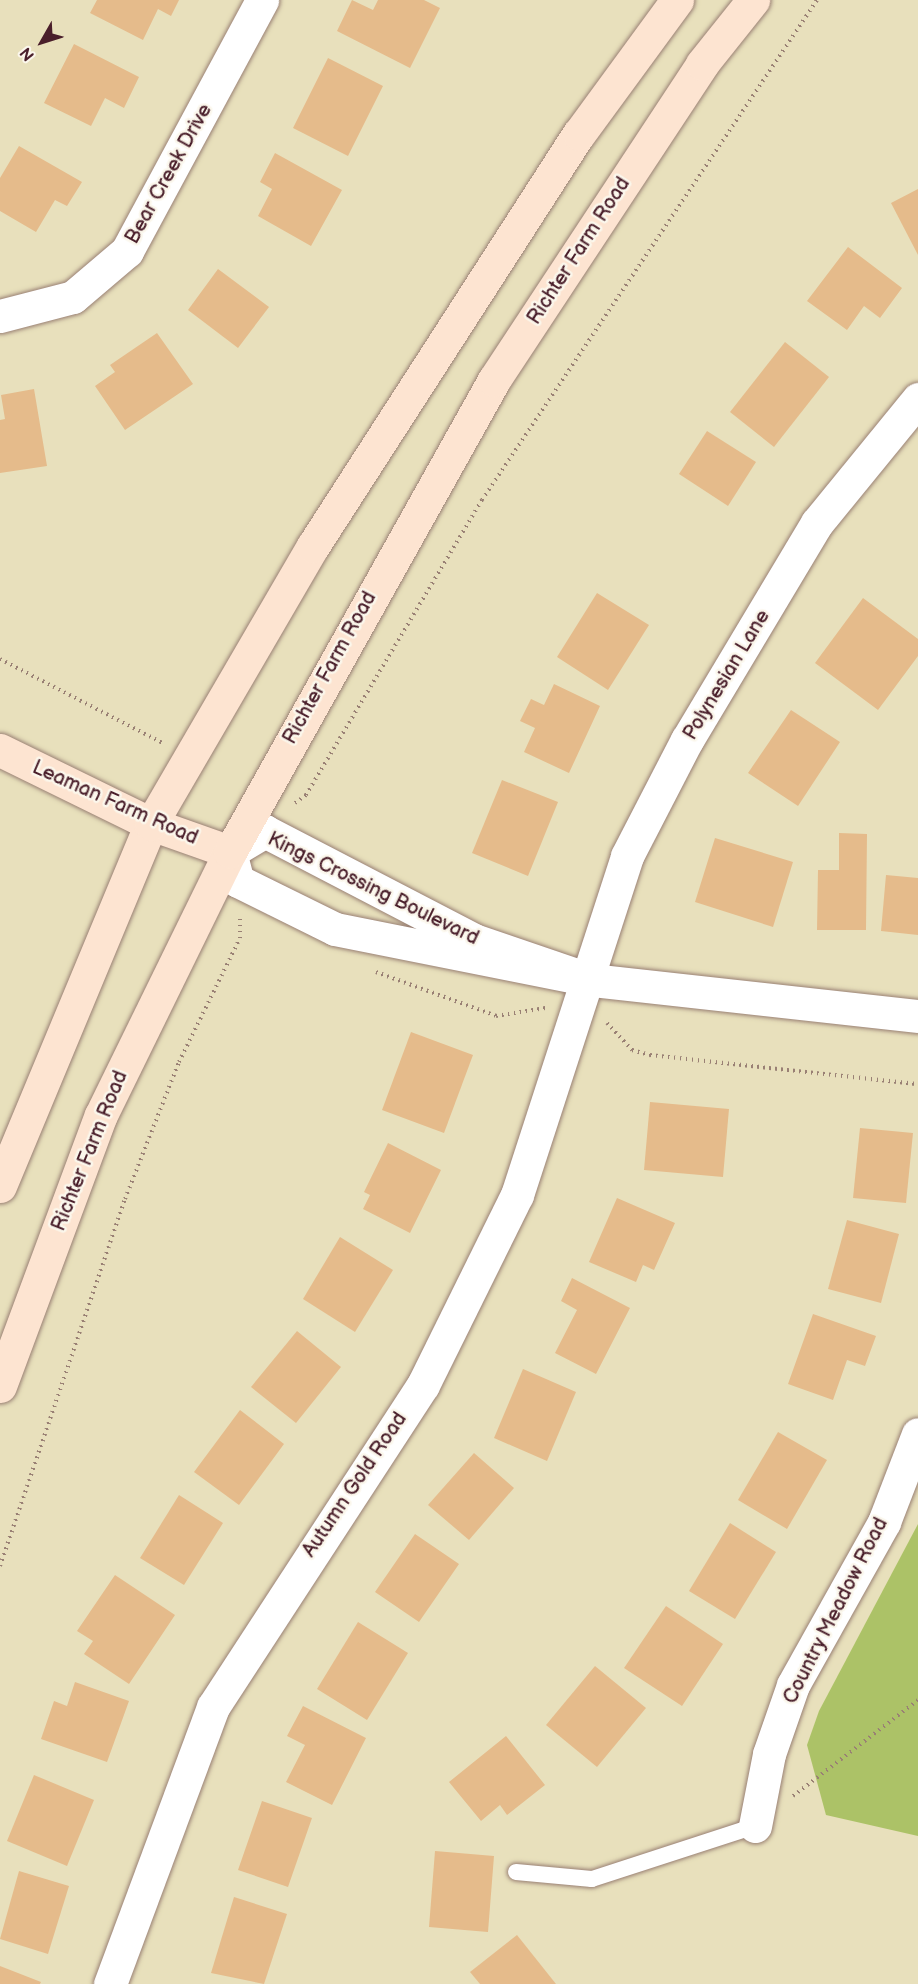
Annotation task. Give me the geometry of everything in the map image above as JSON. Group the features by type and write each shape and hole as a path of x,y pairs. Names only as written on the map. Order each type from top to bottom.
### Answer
{"main road":[{"path":"0,1186 152,824 190,757 313,546 434,357 579,134 677,0"},
{"name":"Richter Farm Road","path":"0,1386 101,1115 494,380 702,64 753,0"},
{"name":"Leaman Farm Road","path":"0,750 234,867"}],"street":[{"name":"Bear Creek Drive","path":"0,316 73,297 127,251 262,0"},
{"name":"Polynesian Lane","path":"591,980 627,856 687,740 817,524 918,399"},
{"name":"Kings Crossing Boulevard","path":"591,980 474,940 265,831 234,867 334,929 591,980 918,1016"},
{"name":"Autumn Gold Road","path":"110,1984 213,1707 423,1385 517,1195 591,980"},
{"name":"Country Meadow Road","path":"755,1826 769,1754 793,1685 884,1522 918,1434"}],"lane":[{"path":"516,1872 592,1879 755,1826"}],"path":[{"path":"265,831 279,812 306,795 482,500 817,0"},
{"path":"0,658 190,757"},
{"path":"0,1566 129,1188 179,1062 240,938 234,867"},
{"path":"755,1826 918,1700"}],"green space":[{"path":"918,1524 918,1836 826,1815 807,1745 819,1711"}],"building":[{"path":"97,0 179,0 171,16 158,9 143,40 90,13"},
{"path":"352,0 373,10 378,0 424,0 440,8 410,68 337,31"},
{"path":"74,44 139,77 124,108 105,98 91,126 44,103"},
{"path":"328,58 383,86 348,156 293,128"},
{"path":"19,146 82,182 67,206 55,200 36,232 0,211 0,178"},
{"path":"275,153 342,190 311,246 258,216 272,189 260,182"},
{"path":"918,189 918,255 891,203"},
{"path":"848,247 902,288 880,318 864,306 847,330 807,301"},
{"path":"218,269 269,307 238,348 188,310"},
{"path":"157,333 193,384 125,430 95,386 115,372 110,365"},
{"path":"785,342 829,377 774,447 730,412"},
{"path":"34,389 47,466 0,473 0,420 5,419 1,395"},
{"path":"707,431 756,462 728,506 679,474"},
{"path":"597,593 649,625 608,690 557,657"},
{"path":"863,598 918,639 918,656 878,710 815,663"},
{"path":"554,684 600,706 569,773 524,752 535,728 520,721 531,699 544,705"},
{"path":"791,710 840,742 798,806 748,773"},
{"path":"502,780 558,802 528,876 472,853"},
{"path":"839,833 867,834 866,930 817,930 818,870 839,870"},
{"path":"715,838 793,862 773,927 695,902"},
{"path":"886,875 918,878 918,935 881,931"},
{"path":"411,1032 473,1055 444,1133 382,1110"},
{"path":"650,1102 729,1109 723,1177 644,1170"},
{"path":"860,1128 913,1133 906,1203 853,1198"},
{"path":"388,1143 441,1170 410,1233 363,1209 370,1195 364,1192"},
{"path":"617,1198 675,1223 654,1270 643,1265 636,1282 589,1262"},
{"path":"847,1220 899,1234 881,1303 828,1289"},
{"path":"340,1237 393,1270 355,1332 303,1299"},
{"path":"572,1278 630,1308 596,1374 555,1353 577,1310 561,1301"},
{"path":"813,1314 876,1336 865,1366 847,1360 833,1400 788,1384"},
{"path":"297,1331 341,1367 296,1423 251,1387"},
{"path":"523,1369 576,1392 547,1461 494,1438"},
{"path":"240,1410 284,1444 239,1505 194,1472"},
{"path":"778,1432 827,1460 787,1529 738,1500"},
{"path":"474,1453 514,1488 469,1540 428,1505"},
{"path":"179,1495 223,1523 184,1585 140,1558"},
{"path":"730,1523 776,1552 735,1619 689,1591"},
{"path":"415,1534 459,1564 419,1622 375,1592"},
{"path":"115,1575 175,1615 129,1684 84,1654 93,1641 77,1631"},
{"path":"666,1606 723,1644 682,1706 624,1668"},
{"path":"358,1622 408,1653 367,1720 317,1689"},
{"path":"595,1666 646,1708 597,1767 546,1725"},
{"path":"75,1682 129,1701 107,1762 41,1739 54,1701 67,1706"},
{"path":"303,1706 366,1738 332,1805 286,1782 305,1745 287,1736"},
{"path":"506,1736 545,1785 507,1815 500,1805 481,1821 449,1782"},
{"path":"34,1775 94,1800 67,1866 7,1841"},
{"path":"262,1801 312,1818 288,1887 238,1870"},
{"path":"435,1851 494,1856 488,1932 429,1927"},
{"path":"19,1871 69,1886 48,1954 0,1939"},
{"path":"234,1897 287,1914 264,1984 211,1973"},
{"path":"517,1935 556,1984 480,1984 470,1972"},
{"path":"0,1966 41,1982 40,1984 0,1984"}]}
